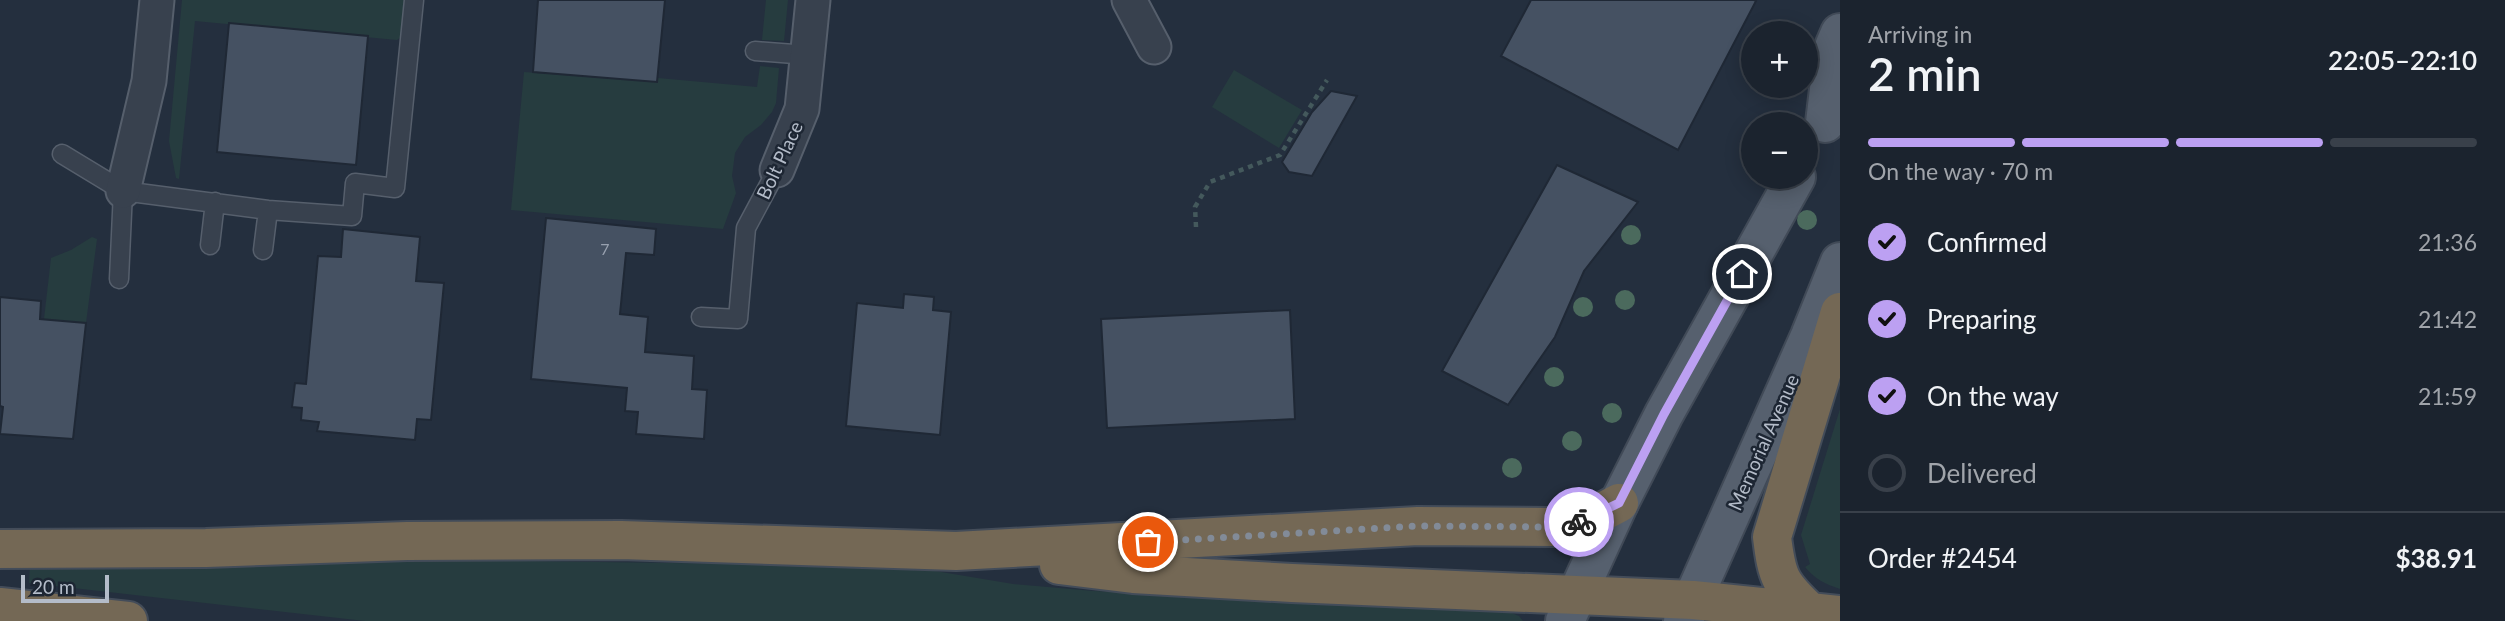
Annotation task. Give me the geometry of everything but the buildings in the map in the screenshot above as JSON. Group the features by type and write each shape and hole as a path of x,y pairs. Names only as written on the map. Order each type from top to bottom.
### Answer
{"highway":[{"path":"1825,613 1786,589 1776,565 1772,537 1840,312"},
{"path":"0,549 206,548 407,541 621,540 957,551 1418,526 1554,527 1587,520 1619,503"},
{"path":"957,551 1133,574 1571,608 1825,613"},
{"path":"0,607 128,621"}],"main road":[{"path":"1818,135 1833,107 1834,47 1840,33"},
{"path":"1571,608 1619,503 1664,414 1789,189"},
{"name":"Memorial Avenue","path":"1688,610 1810,336 1840,262"}],"street":[{"path":"123,191 149,81 157,0"},
{"name":"Bolt Place","path":"776,170 802,109 813,0"},
{"path":"1129,0 1154,47"}],"lane":[{"path":"62,154 123,191 268,210 352,216 355,183 395,188 414,0"},
{"path":"755,51 807,55"},
{"name":"Bolt Place","path":"701,317 738,319 746,228 776,170"},
{"path":"119,279 123,191"},
{"path":"210,244 215,202"},
{"path":"263,250 268,210"}],"path":[{"path":"1196,227 1195,207 1210,182 1280,155 1327,80"}],"green space":[{"path":"182,0 409,0 406,33 397,40 195,21 179,179 176,178 169,141"},
{"path":"766,0 788,0 784,41 762,40"},
{"path":"760,66 779,68 776,103 772,112 745,137 735,153 732,176 736,193 723,229 511,210 524,72 656,82 658,78 757,87"},
{"path":"1234,70 1302,110 1279,148 1212,107"},
{"path":"92,237 97,239 86,323 44,319 51,258"},
{"path":"1840,409 1840,589 1821,581 1805,567 1810,564 1801,535"},
{"path":"456,560 809,565 935,571 1013,584 1094,591 1502,609 1519,616 1523,621 365,621 29,583 30,564"}],"way so far":[{"path":"1148,542 1418,526 1554,527 1579,522"}],"route":[{"path":"1579,522 1619,503 1664,414 1742,274"}]}
